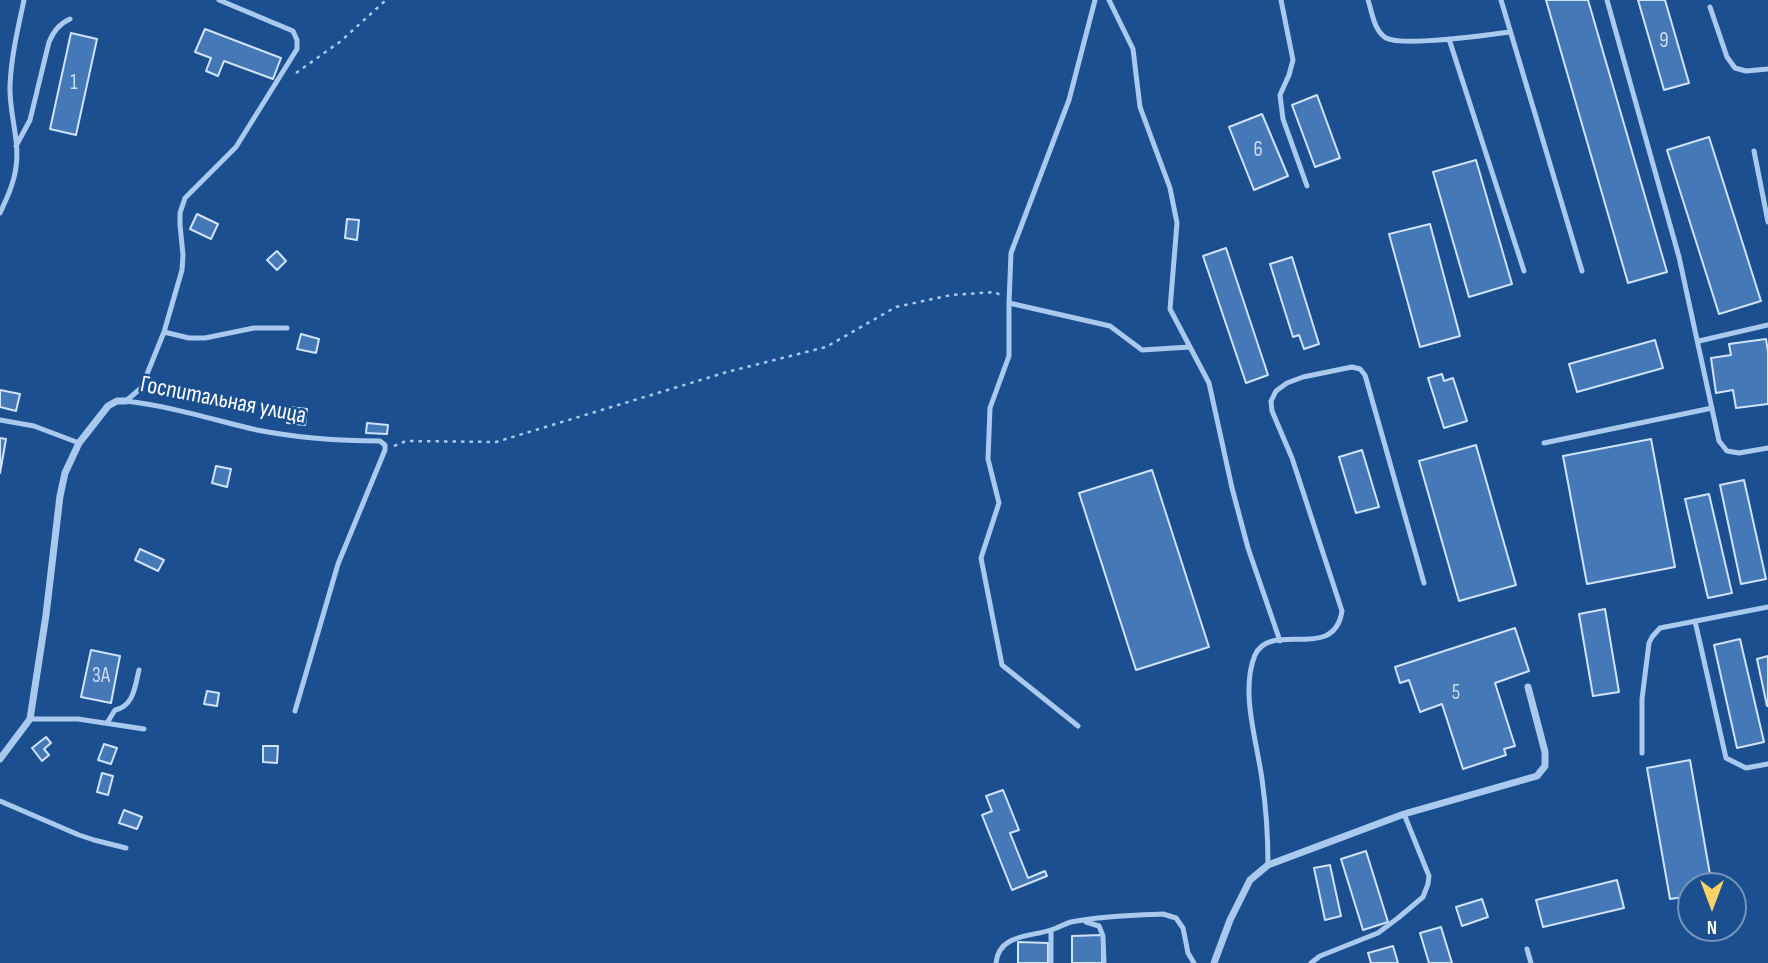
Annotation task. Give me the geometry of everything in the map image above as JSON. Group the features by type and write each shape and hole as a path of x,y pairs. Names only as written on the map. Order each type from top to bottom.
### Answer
{"street":[{"name":"Госпитальная улица","path":"0,759 30,719 65,473 79,443 108,406 117,401 126,401"},
{"path":"1214,963 1230,920 1250,880 1268,865 1404,814 1537,776 1545,766 1545,752 1528,687"}],"lane":[{"path":"0,213 10,191 16,167 10,86 24,0"},
{"path":"126,401 141,388 164,332 182,270 180,213 185,198 236,147 297,49 298,40 293,31 219,0"},
{"path":"1078,726 1002,665 981,558 999,503 988,459 990,408 1009,356 1011,253 1069,100 1095,0"},
{"path":"1110,0 1133,49 1140,107 1170,188 1177,223 1170,309 1209,383 1248,548 1280,641"},
{"path":"1280,0 1293,60 1280,95 1283,119 1307,186"},
{"path":"1368,0 1375,25 1385,38 1398,41 1510,32"},
{"path":"1501,0 1582,271"},
{"path":"1607,0 1679,257 1719,441 1727,451 1739,453 1768,448"},
{"path":"1710,7 1727,57 1735,68 1746,71 1768,69"},
{"path":"16,146 30,120 49,42 62,23 70,19"},
{"path":"1449,39 1524,271"},
{"path":"1754,151 1768,222"},
{"path":"1009,303 1110,326 1142,350 1190,347"},
{"path":"1699,341 1768,325"},
{"path":"164,332 189,338 205,338 254,328 287,328"},
{"path":"1268,865 1262,779 1250,710 1250,673 1256,653 1268,644 1323,638 1340,624 1342,611 1292,458 1272,411 1271,401 1276,391 1287,383 1352,367 1360,369 1365,375 1424,583"},
{"name":"Госпитальная улица","path":"126,401 149,403 288,435 326,440 380,441 385,445 385,450"},
{"path":"1544,443 1712,408"},
{"path":"0,420 34,426 79,443"},
{"path":"295,711 338,564 385,450"},
{"path":"1642,753 1642,699 1652,637 1660,628 1768,607"},
{"path":"1695,621 1726,758 1746,768 1768,764"},
{"path":"107,723 115,710 121,709 131,699 139,670"},
{"path":"30,719 60,718 144,729"},
{"path":"0,801 94,841 126,848"},
{"path":"1311,963 1320,956 1378,933 1423,897 1429,876 1404,814"},
{"path":"996,963 1002,947 1010,940 1051,930 1070,922 1163,914 1175,919 1183,928 1188,953 1194,963"},
{"path":"1083,921 1098,926 1103,936 1104,963"},
{"path":"1051,930 1051,963"},
{"path":"1527,949 1531,963"}],"path":[{"path":"291,77 341,41 386,0"},
{"path":"385,450 406,441 496,442 727,372 826,347 896,307 951,295 995,292 1009,303"}],"building":[{"path":"1546,0 1588,0 1667,272 1628,283"},
{"path":"1638,0 1665,0 1689,83 1664,90"},
{"path":"205,29 281,58 273,79 224,61 218,76 206,71 211,58 195,52"},
{"path":"71,33 97,39 76,135 50,129"},
{"path":"1317,95 1340,158 1315,167 1292,105"},
{"path":"1262,114 1288,176 1254,190 1229,127"},
{"path":"1709,137 1761,301 1719,314 1667,150"},
{"path":"1476,160 1512,284 1469,297 1433,172"},
{"path":"197,214 218,224 211,239 190,229"},
{"path":"347,219 359,220 357,240 345,238"},
{"path":"1430,224 1460,336 1420,347 1389,234"},
{"path":"1226,248 1268,375 1246,383 1203,256"},
{"path":"277,251 286,261 277,270 267,260"},
{"path":"1292,257 1319,344 1304,349 1299,335 1293,337 1270,264"},
{"path":"301,334 319,339 316,353 297,349"},
{"path":"1766,339 1768,404 1736,408 1733,390 1716,393 1711,358 1731,355 1729,344"},
{"path":"1655,340 1663,368 1577,392 1569,364"},
{"path":"1442,374 1444,381 1453,378 1467,421 1444,428 1428,378"},
{"path":"0,390 20,394 16,411 0,407"},
{"path":"289,407 307,409 305,425 287,423"},
{"path":"367,423 388,425 387,434 366,433"},
{"path":"0,438 6,439 0,473"},
{"path":"1651,439 1675,567 1587,584 1563,456"},
{"path":"1476,445 1516,585 1459,601 1419,461"},
{"path":"1362,450 1379,507 1356,513 1339,457"},
{"path":"216,466 231,469 227,487 212,483"},
{"path":"1152,470 1209,647 1136,670 1079,493"},
{"path":"1744,480 1766,579 1741,584 1720,485"},
{"path":"1709,494 1732,593 1708,598 1685,499"},
{"path":"140,549 164,560 158,571 135,560"},
{"path":"1605,609 1619,692 1593,696 1579,614"},
{"path":"1515,628 1529,671 1495,683 1515,746 1504,749 1506,755 1463,769 1442,704 1420,712 1409,680 1400,683 1395,667"},
{"path":"1740,639 1764,742 1737,748 1714,645"},
{"path":"91,650 120,656 111,703 81,697"},
{"path":"1768,656 1768,706 1767,706 1757,659"},
{"path":"207,691 219,693 217,706 204,704"},
{"path":"46,737 51,743 44,749 49,755 42,761 32,748"},
{"path":"104,744 117,748 111,764 98,760"},
{"path":"263,746 278,746 277,763 263,762"},
{"path":"1690,760 1710,872 1677,872 1677,898 1670,899 1647,768"},
{"path":"102,773 113,776 108,795 97,792"},
{"path":"1003,790 1019,830 1010,833 1028,878 1045,871 1047,876 1012,890 982,815 992,811 986,796"},
{"path":"124,810 142,817 137,829 119,823"},
{"path":"1366,851 1388,922 1363,930 1341,859"},
{"path":"1330,865 1341,916 1325,920 1314,868"},
{"path":"1617,880 1624,908 1543,927 1536,900"},
{"path":"1482,899 1488,917 1462,926 1456,907"},
{"path":"1441,927 1452,963 1429,963 1420,933"},
{"path":"1102,935 1102,963 1072,963 1072,936"},
{"path":"1018,942 1048,943 1048,963 1018,963"},
{"path":"1393,946 1398,963 1371,963 1368,953"}]}
